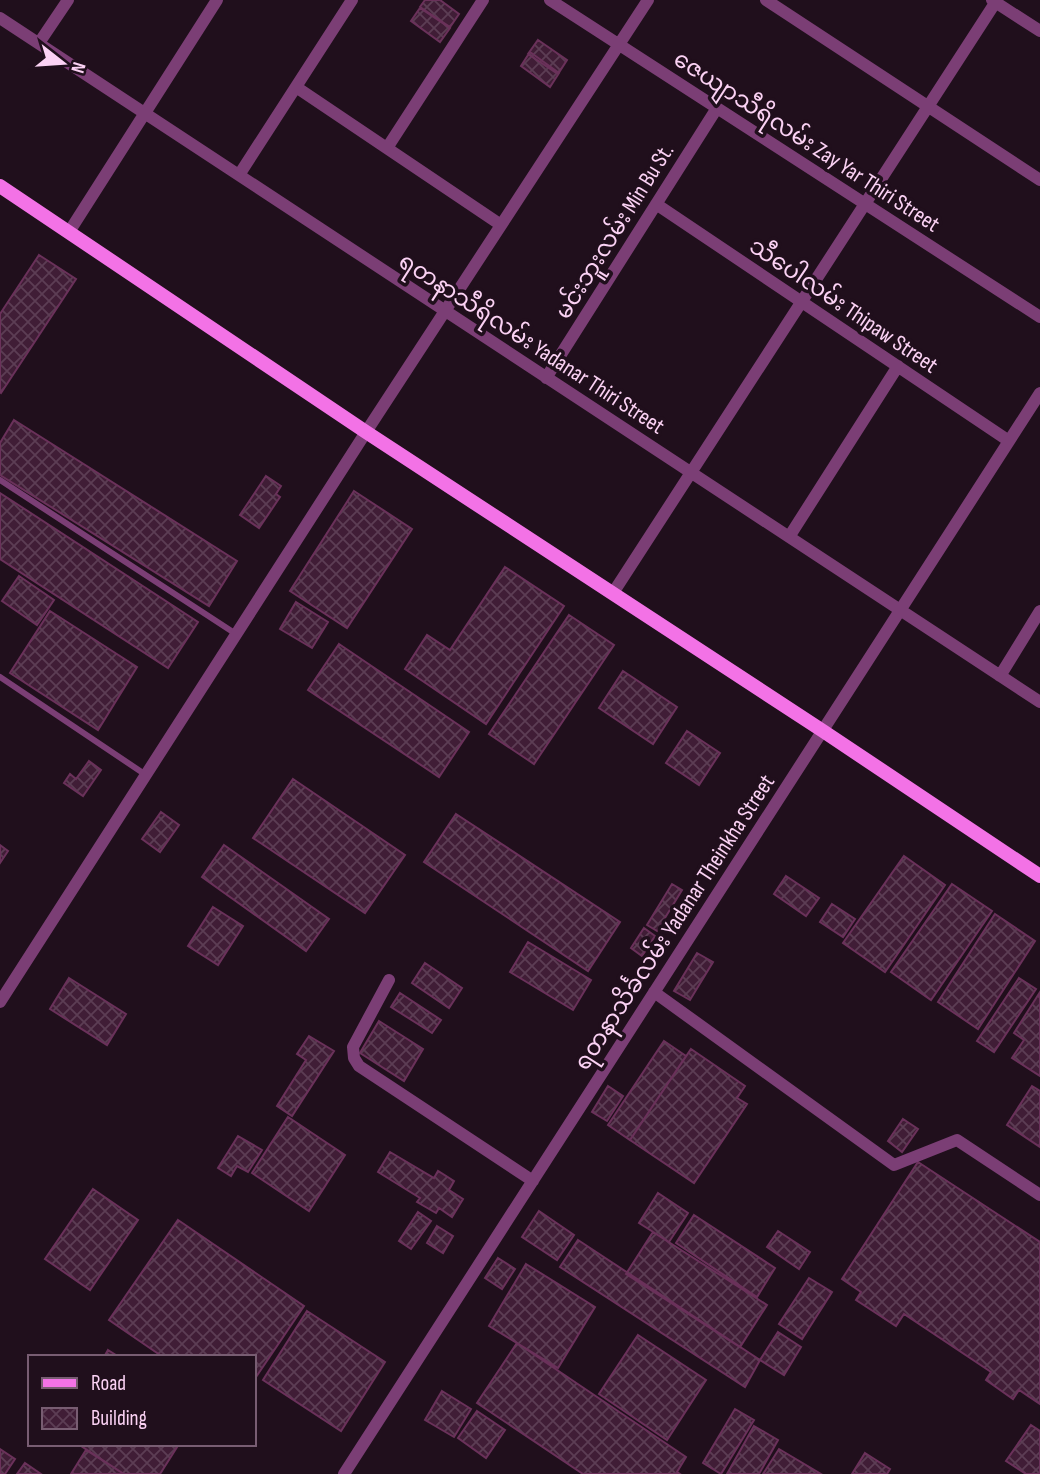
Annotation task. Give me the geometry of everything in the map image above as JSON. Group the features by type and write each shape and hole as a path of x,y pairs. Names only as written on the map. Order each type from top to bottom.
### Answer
{"street":[{"path":"39,43 68,0"},
{"path":"69,232 216,0"},
{"path":"239,175 352,0"},
{"path":"387,148 483,0"},
{"name":"ဇေယျာသီရိလမ်း Zay Yar Thiri Street","path":"550,0 1040,317"},
{"path":"0,1002 366,432 648,0"},
{"path":"766,0 1040,180"},
{"path":"612,593 995,1 1040,31"},
{"name":"ရတနာသီရိလမ်း Yadanar Thiri Street","path":"0,18 1040,702"},
{"path":"296,87 501,225"},
{"name":"မင်းဘူးလမ်း Min Bu St.","path":"546,378 717,107"},
{"path":"0,186 366,432 1040,876"},
{"name":"သီပေါလမ်း Thipaw Street","path":"656,204 1009,441"},
{"path":"789,537 898,366"},
{"name":"ရတနာသိင်္ခလမ်း Yadanar Theinkha Street","path":"344,1474 1040,393"},
{"path":"1000,676 1040,611"},
{"path":"389,980 353,1047 355,1062 533,1181"},
{"path":"654,992 894,1165 957,1140 1040,1195"}],"lane":[{"path":"0,480 236,635"},
{"path":"0,677 146,775"}],"building":[{"path":"425,0 440,0 459,14 450,27 420,7"},
{"path":"420,8 450,28 440,42 411,21"},
{"path":"538,40 567,60 558,74 528,54"},
{"path":"530,52 559,73 550,87 521,66"},
{"path":"39,255 76,279 1,393 0,314"},
{"path":"14,420 237,561 209,606 0,475 0,443"},
{"path":"266,476 281,486 276,494 280,497 259,528 240,515"},
{"path":"354,491 412,529 347,628 290,591"},
{"path":"0,493 198,622 168,668 0,559"},
{"path":"505,567 564,606 486,724 405,669 427,635 450,650"},
{"path":"19,576 54,600 37,625 2,601"},
{"path":"296,602 328,622 312,648 280,629"},
{"path":"50,611 137,667 98,730 10,673"},
{"path":"569,615 614,645 534,764 489,734"},
{"path":"339,644 469,732 439,777 308,690"},
{"path":"623,671 677,707 653,744 599,708"},
{"path":"687,731 720,753 699,785 666,763"},
{"path":"89,761 101,770 83,796 64,783 70,774 76,779"},
{"path":"293,779 405,855 365,913 253,838"},
{"path":"161,812 179,825 160,852 142,839"},
{"path":"456,814 620,922 588,971 424,862"},
{"path":"0,845 8,851 0,863"},
{"path":"224,845 329,919 306,951 202,877"},
{"path":"904,856 945,885 885,972 843,943"},
{"path":"786,876 819,898 806,916 774,894"},
{"path":"672,884 682,890 657,931 647,925"},
{"path":"952,884 992,911 931,1000 891,972"},
{"path":"832,904 855,919 843,937 820,922"},
{"path":"213,907 243,926 218,965 188,946"},
{"path":"995,914 1035,941 978,1029 938,1002"},
{"path":"644,928 655,936 642,956 631,948"},
{"path":"528,942 591,980 573,1010 510,972"},
{"path":"697,953 713,962 690,1000 674,991"},
{"path":"425,963 462,988 449,1008 412,983"},
{"path":"69,978 126,1014 107,1045 50,1009"},
{"path":"1019,978 1036,989 994,1052 977,1041"},
{"path":"1040,992 1040,1076 1012,1058 1024,1040 1014,1033"},
{"path":"400,993 441,1020 432,1033 391,1007"},
{"path":"379,1021 423,1049 404,1081 360,1053"},
{"path":"309,1036 334,1051 292,1116 277,1106 306,1060 297,1054"},
{"path":"664,1041 686,1056 630,1140 608,1125"},
{"path":"691,1049 745,1086 737,1098 747,1104 694,1183 630,1140"},
{"path":"608,1086 623,1096 607,1121 592,1112"},
{"path":"1032,1086 1040,1091 1040,1147 1007,1125"},
{"path":"288,1117 345,1155 309,1211 252,1173"},
{"path":"903,1119 918,1129 902,1152 888,1141"},
{"path":"238,1136 262,1150 248,1172 237,1166 231,1176 218,1168"},
{"path":"390,1152 434,1178 438,1171 454,1181 449,1190 463,1199 452,1217 439,1208 436,1213 417,1202 420,1198 378,1172"},
{"path":"918,1162 1040,1242 1040,1404 1019,1390 1013,1399 986,1380 991,1372 904,1314 896,1326 856,1300 861,1292 842,1279"},
{"path":"93,1189 138,1220 90,1290 45,1259"},
{"path":"658,1193 688,1213 669,1242 639,1223"},
{"path":"539,1211 574,1235 557,1260 522,1237"},
{"path":"418,1212 431,1221 411,1249 399,1241"},
{"path":"694,1215 775,1268 757,1297 676,1243"},
{"path":"178,1220 304,1306 256,1377 256,1355 160,1355 109,1320"},
{"path":"437,1226 453,1236 443,1253 427,1243"},
{"path":"778,1231 810,1252 799,1269 767,1247"},
{"path":"653,1232 767,1305 740,1347 626,1274"},
{"path":"578,1240 760,1360 745,1387 560,1267"},
{"path":"498,1258 515,1269 502,1289 485,1278"},
{"path":"526,1264 595,1307 558,1368 489,1326"},
{"path":"809,1278 832,1292 802,1339 779,1324"},
{"path":"307,1311 385,1362 341,1431 263,1380"},
{"path":"778,1332 801,1347 784,1375 760,1360"},
{"path":"638,1335 706,1380 667,1440 599,1394"},
{"path":"517,1343 686,1457 677,1472 680,1474 583,1474 477,1403"},
{"path":"442,1391 471,1409 454,1437 425,1420"},
{"path":"735,1409 754,1420 721,1474 703,1463"},
{"path":"477,1411 505,1430 486,1458 458,1438"},
{"path":"1031,1425 1040,1431 1040,1474 1026,1474 1006,1461"},
{"path":"754,1426 778,1440 759,1474 727,1474"},
{"path":"81,1446 178,1446 160,1474 124,1474"},
{"path":"0,1449 15,1459 5,1474 0,1474"},
{"path":"779,1449 821,1474 763,1474"},
{"path":"86,1450 124,1474 71,1474"},
{"path":"865,1453 890,1469 887,1474 852,1474"},
{"path":"25,1463 41,1474 17,1474"}]}
